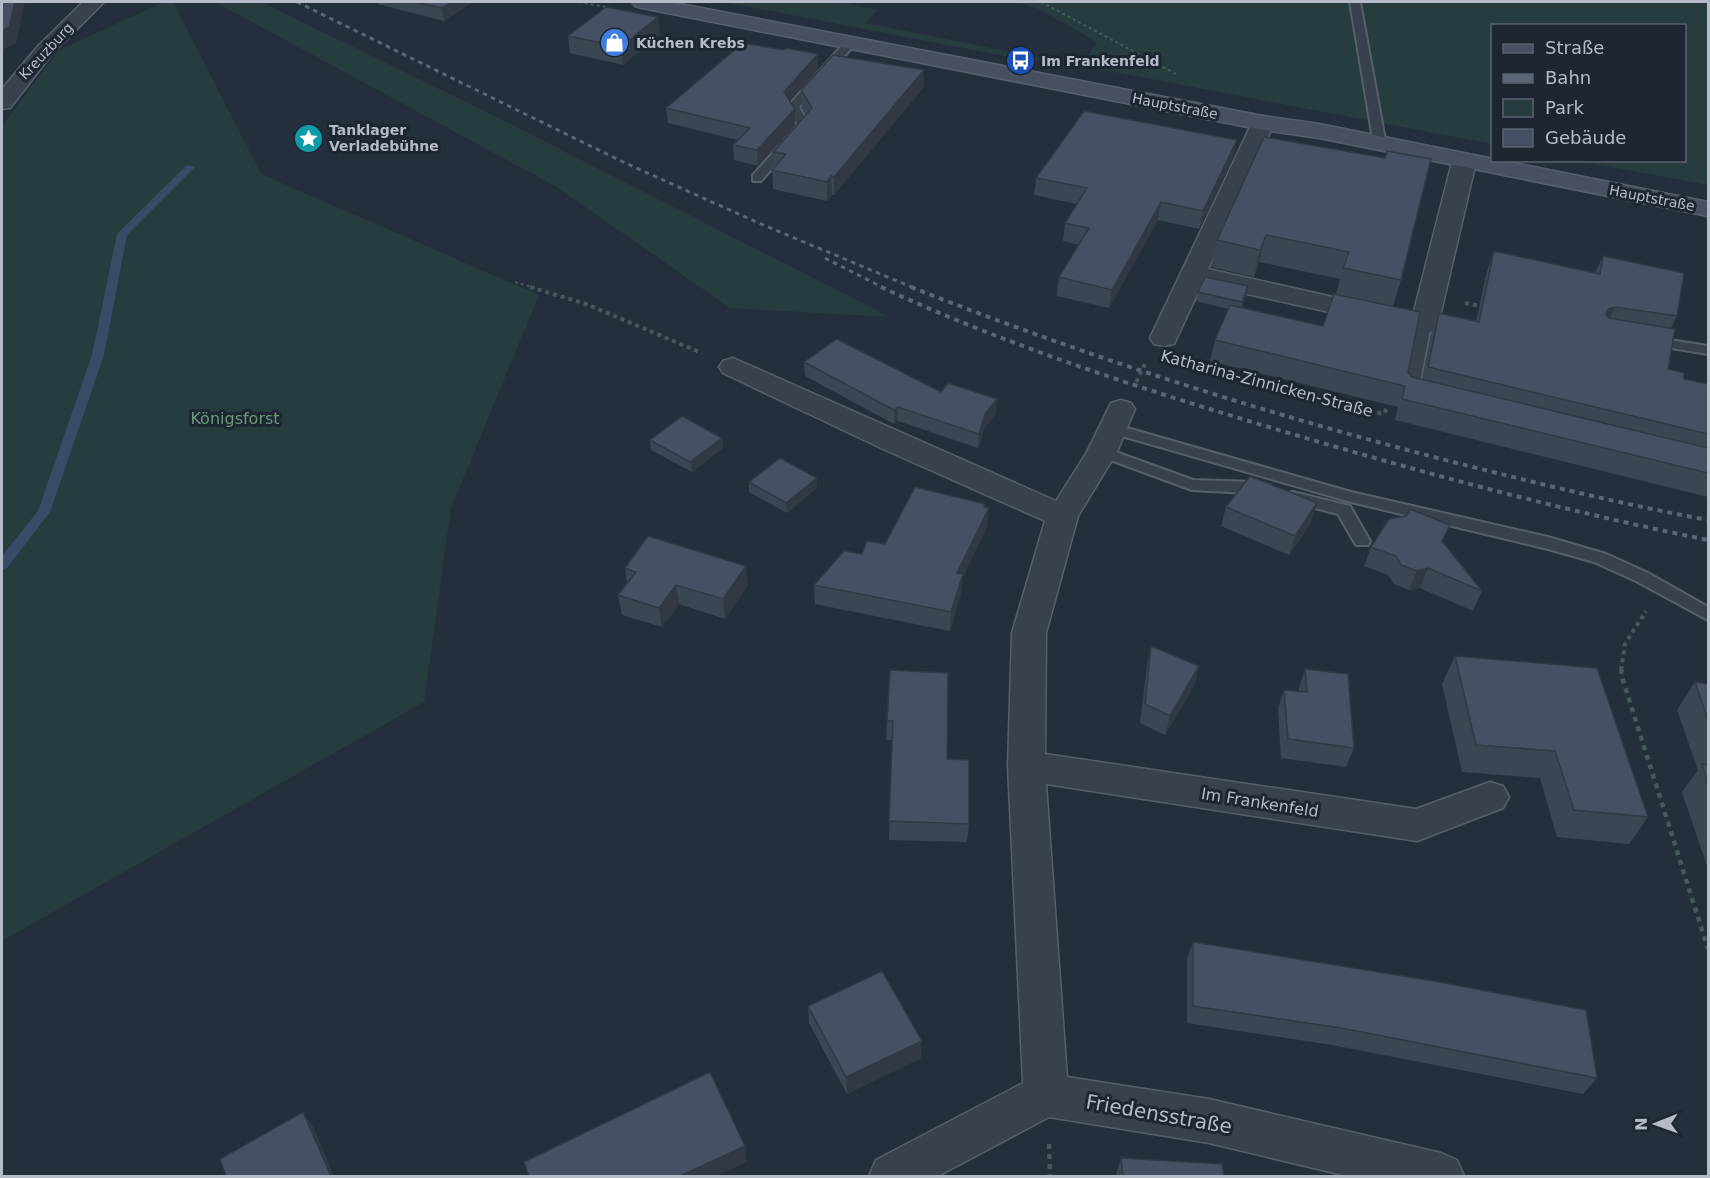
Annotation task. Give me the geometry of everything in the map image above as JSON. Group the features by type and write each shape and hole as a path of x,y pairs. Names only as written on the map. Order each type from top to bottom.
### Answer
{"main road":[{"name":"Hauptstraße","path":"642,2 1708,209"}],"street":[{"name":"Kreuzburg","path":"2,103 45,50 94,2"},
{"path":"1158,345 1194,274 1263,123"},
{"path":"1194,274 1424,325 1464,162"},
{"path":"733,367 893,442 1062,516"},
{"path":"892,1176 1046,1095 1026,766 1029,633 1062,516 1112,430"},
{"name":"Im Frankenfeld","path":"1026,766 1417,825 1490,797"},
{"name":"Friedensstraße","path":"1046,1095 1209,1121 1441,1176"}],"lane":[{"path":"1356,2 1380,145"},
{"path":"757,178 804,125 794,107 851,42"},
{"path":"1424,325 1410,393 1433,399"},
{"path":"1640,339 1708,350"},
{"path":"1112,430 1191,485 1256,487 1344,510 1362,541"},
{"path":"1112,430 1351,497 1548,543 1600,558 1642,577 1708,614"}],"path":[{"path":"1041,2 1183,78"},
{"path":"515,282 586,304 642,326 733,367"},
{"path":"1431,295 1489,308"},
{"path":"1112,430 1158,345"},
{"name":"Katharina-Zinnicken-Straße","path":"1158,345 1383,414 1395,396 1410,393"},
{"path":"1646,611 1625,644 1621,674 1708,950"}],"green space":[{"name":"Königsforst","path":"164,2 173,2 261,174 539,295 451,508 424,702 2,941 2,126 59,50"},
{"path":"215,2 261,2 493,115 890,317 730,308 555,186"},
{"path":"724,2 838,2 878,10 865,23 1080,66 1004,56"},
{"path":"1017,2 1708,2 1708,185 1584,162 1686,162 1686,24 1491,24 1491,144 1082,66 1097,42 1039,9"}],"building":[{"path":"2,2 15,2 9,27 2,31"},
{"path":"414,2 452,2 442,8"},
{"path":"606,7 658,17 621,47 568,36"},
{"path":"743,43 818,54 784,92 795,109 757,150 733,145 750,128 666,108"},
{"path":"833,55 924,70 834,177 831,176 827,182 772,170 786,154 773,152 812,108 801,90"},
{"path":"1084,111 1237,140 1203,211 1161,202 1112,290 1059,277 1089,228 1065,223 1087,188 1036,178"},
{"path":"1264,137 1385,158 1387,151 1431,159 1401,280 1343,268 1349,252 1266,235 1260,250 1217,240"},
{"path":"1494,251 1600,274 1603,256 1684,273 1677,316 1615,307 1608,309 1606,315 1609,318 1675,329 1668,369 1684,373 1684,379 1708,384 1708,434 1428,367 1439,313 1479,322"},
{"path":"1205,277 1248,286 1242,302 1198,292"},
{"path":"1334,294 1420,312 1408,372 1412,377 1708,448 1708,473 1402,399 1405,386 1215,340 1230,305 1323,326"},
{"path":"837,339 941,392 948,383 997,399 985,414 979,434 898,407 894,410 804,362"},
{"path":"682,416 722,438 690,462 650,440"},
{"path":"780,458 817,478 786,503 749,482"},
{"path":"1250,476 1317,503 1295,536 1226,507"},
{"path":"915,487 985,504 984,507 989,508 957,573 963,574 951,612 814,585 844,551 862,554 867,541 885,544"},
{"path":"1410,509 1450,525 1442,541 1482,591 1428,568 1417,571 1401,565 1396,556 1371,547 1389,519 1406,516"},
{"path":"648,536 746,566 723,599 676,585 659,608 618,595 636,572 625,568"},
{"path":"1151,646 1199,666 1170,716 1145,704"},
{"path":"1455,656 1597,668 1648,817 1574,810 1555,751 1476,745"},
{"path":"1305,669 1348,674 1354,748 1288,739 1284,690 1307,692"},
{"path":"890,670 948,673 947,759 969,760 969,824 889,821 893,721 887,721"},
{"path":"1695,682 1708,684 1708,720"},
{"path":"1702,764 1708,765 1708,784"},
{"path":"1193,942 1434,981 1586,1010 1597,1078 1341,1028 1193,1006"},
{"path":"882,971 922,1041 846,1077 808,1006"},
{"path":"710,1072 745,1146 680,1176 529,1176 524,1162"},
{"path":"303,1112 331,1176 226,1176 220,1159"},
{"path":"1121,1158 1222,1164 1224,1176 1123,1176"}],"waterway":[{"path":"2,565 44,512 98,355 122,234 190,167"}],"railway":[{"path":"297,2 623,162 761,224 914,288"},
{"path":"825,258 884,288"},
{"path":"881,287 1028,348 1231,416 1494,490 1601,517 1708,540"},
{"path":"911,287 1117,363 1327,428 1528,481 1708,520"}],"place":[{"name":"Küchen Krebs","path":"615,43"},
{"name":"Im Frankenfeld","path":"1020,61"},
{"name":"Tanklager Verladebühne","path":"308,138"}]}
